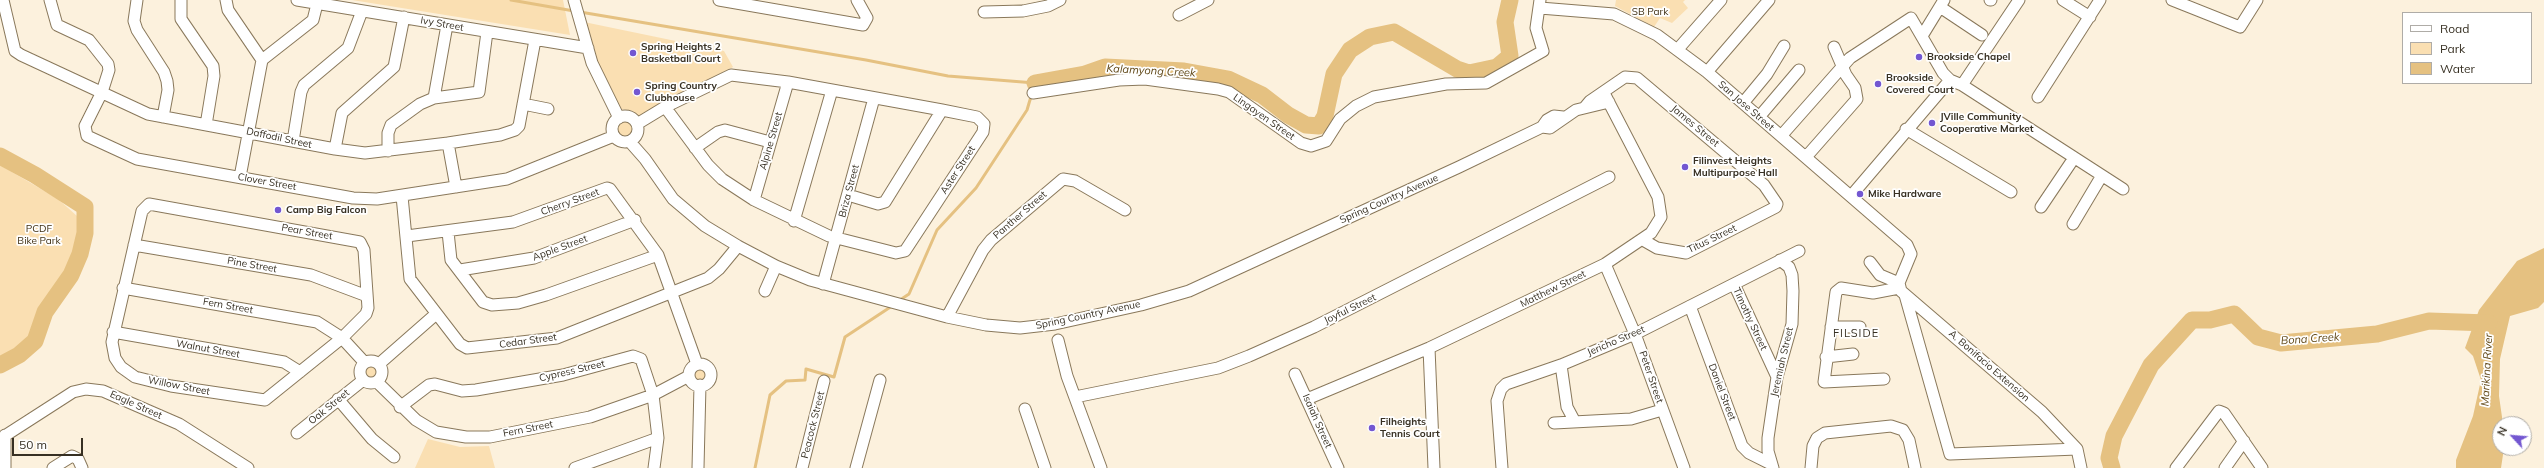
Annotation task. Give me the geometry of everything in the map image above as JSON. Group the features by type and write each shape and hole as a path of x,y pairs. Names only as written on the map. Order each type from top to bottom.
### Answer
{"street":[{"name":"Daffodil Street","path":"3,0 15,51 148,114 335,149 375,153 448,143 515,130 519,126 535,40"},
{"name":"Clover Street","path":"50,0 57,25 89,40 108,64 109,70 102,92 85,126 87,136 137,159 353,198 377,199 507,179 614,136"},
{"path":"137,0 134,21 137,30 164,72 167,81 168,90 163,117"},
{"path":"181,0 180,19 213,66 214,76 206,125"},
{"path":"226,0 228,10 262,60"},
{"name":"Ivy Street","path":"297,0 588,48"},
{"path":"574,0 579,21 598,77 619,118"},
{"path":"720,0 747,3 863,25 867,18 857,0"},
{"path":"984,12 1023,11 1048,6 1060,0"},
{"path":"1179,14 1208,0"},
{"path":"1678,49 1721,0"},
{"path":"1707,72 1769,0"},
{"path":"1962,85 2019,0"},
{"path":"2063,0 2090,17"},
{"path":"2038,97 2100,0"},
{"path":"2172,0 2240,27 2257,0"},
{"path":"240,177 262,60 310,23 314,17 317,4"},
{"name":"San Jose Street","path":"1540,4 1614,14 1648,30 1678,49 1707,72 1907,244 1911,254 1906,267 1901,289"},
{"name":"Lingayen Street","path":"1034,93 1119,80 1138,79 1218,89 1228,92 1300,143 1311,146 1326,141 1340,119 1356,106 1374,97 1446,84 1486,83 1526,62 1543,51 1536,28 1540,4"},
{"path":"1922,36 1942,4 1982,35"},
{"path":"293,141 301,92 304,85 348,48 362,11"},
{"path":"335,149 342,113 394,67 404,17"},
{"path":"1781,136 1842,66 1858,52 1911,18 1943,73 1950,80 1962,85 2101,177 2123,189"},
{"path":"434,98 447,25"},
{"path":"388,151 388,134 392,125 420,104 434,98 479,92 488,32"},
{"path":"1743,103 1767,74 1784,46"},
{"path":"1806,157 1857,99 1855,88 1842,66 1834,47"},
{"path":"1759,117 1799,70"},
{"name":"Aster Street","path":"637,124 665,107 731,75 788,82 942,110 977,117 984,124 983,132 905,251 896,252 836,239 794,221 754,200 722,179 695,148 665,107"},
{"name":"James Street","path":"1607,97 1625,77 1637,78 1764,185 1777,204"},
{"path":"1851,196 1906,129 1950,80"},
{"name":"Alpine Street","path":"754,200 788,82"},
{"path":"794,221 832,90"},
{"name":"Spring Country Avenue","path":"630,142 645,159 673,199 705,226 738,246 776,266 823,284 947,317 986,325 1033,327 1141,305 1189,291 1542,127 1554,126 1563,117 1585,107 1590,101 1607,97"},
{"name":"Matthew Street","path":"1308,399 1430,348 1605,264 1643,240 1651,233 1661,217 1658,197 1607,97"},
{"name":"Briza Street","path":"823,284 874,98"},
{"path":"523,104 548,109"},
{"path":"848,195 878,204 885,202 942,110"},
{"path":"630,117 637,124 637,135 630,142 623,142 614,136 612,126 619,118 630,117"},
{"path":"1906,129 2011,192"},
{"path":"695,148 718,132 725,130 770,142"},
{"path":"448,143 456,187"},
{"path":"2041,207 2074,158"},
{"name":"Joyful Street","path":"1074,397 1218,368 1249,356 1314,327 1609,177"},
{"path":"2073,224 2101,177"},
{"name":"Panther Street","path":"947,317 983,250 991,240 1063,179 1076,181 1125,210"},
{"name":"Cherry Street","path":"407,236 448,232 525,219 607,188 613,190 658,255 697,364"},
{"name":"Cedar Street","path":"402,196 410,279 460,344 466,348 515,344 557,338 708,278 719,269 738,246"},
{"name":"Willow Street","path":"149,204 142,211 113,332 113,351 121,367 135,377 154,382 263,400 271,397 342,338"},
{"name":"Pear Street","path":"149,204 357,241 363,247 367,296 366,314 342,338"},
{"name":"Titus Street","path":"1643,240 1656,248 1686,253 1776,207 1777,204"},
{"name":"Apple Street","path":"460,270 534,258 635,220"},
{"path":"448,232 451,260 487,304 518,304 658,255"},
{"name":"Pine Street","path":"134,244 311,275 367,296"},
{"name":"Jericho Street","path":"1502,468 1497,401 1501,389 1513,381 1561,365 1636,334 1799,251"},
{"name":"Jeremiah Street","path":"1772,466 1768,438 1777,377 1792,324 1793,291 1790,271 1780,260"},
{"name":"A. Bonifacio Extension","path":"1870,262 1880,275 1901,289 2030,402 2077,449"},
{"name":"Peter Street","path":"1605,264 1636,334 1684,468"},
{"path":"765,291 776,266"},
{"name":"Timothy Street","path":"1734,284 1777,377"},
{"name":"Fern Street","path":"123,288 310,320 324,325 342,338 365,362"},
{"path":"1884,379 1824,382 1826,356 1838,289 1873,293 1901,289 1950,454 2077,449 2080,456 2081,468"},
{"name":"Daniel Street","path":"1690,306 1742,446 1772,466"},
{"path":"379,364 436,314"},
{"path":"1831,327 1860,327"},
{"name":"Walnut Street","path":"113,332 284,362 300,372"},
{"path":"1058,340 1074,397 1101,468"},
{"path":"1430,348 1434,468"},
{"path":"1826,356 1853,354"},
{"name":"Cypress Street","path":"400,407 429,385 435,384 462,391 476,390 563,375 633,356 641,359 653,395 658,438 654,468"},
{"path":"370,361 379,364 382,374 377,382 367,383 362,380 359,371 365,362 370,361"},
{"path":"697,364 707,366 710,370 709,380 700,386 695,384 689,376 690,371 697,364"},
{"path":"1561,365 1567,407 1575,422"},
{"name":"Isaiah Street","path":"1296,374 1338,468"},
{"name":"Fern Street","path":"377,382 400,407 416,420 436,432 466,437 490,437 590,417 653,395 689,376"},
{"name":"Oak Street","path":"297,433 362,380"},
{"path":"856,468 880,380"},
{"name":"Peacock Street","path":"802,468 824,381"},
{"path":"698,468 700,386"},
{"name":"Eagle Street","path":"2,437 73,392 86,389 103,391 179,424 242,467"},
{"path":"338,399 372,439 394,457"},
{"path":"1024,409 1045,468"},
{"path":"1554,423 1631,419 1662,410"},
{"path":"2176,468 2219,411 2224,413 2262,468"},
{"path":"1811,468 1813,446 1817,438 1825,433 1891,426 1903,430 1909,440 1915,468"},
{"path":"2,437 6,468"},
{"path":"576,468 658,438"},
{"path":"2225,468 2244,442"},
{"path":"53,468 72,456 78,459 82,468"}],"green space":[{"path":"352,0 563,0 570,35"},
{"name":"SB Park","path":"1616,0 1685,0 1683,2 1688,8 1672,23 1660,18 1654,27 1615,6"},
{"path":"584,22 724,51 733,67 637,117 633,111 620,109 601,71"},
{"path":"625,117 633,121 637,129 633,137 625,141 617,137 613,129 617,121"},
{"name":"PCDF Bike Park","path":"0,165 58,199 77,216 79,235 76,253 25,346 7,363 0,364"},
{"path":"367,363 375,363 380,368 378,379 375,381 367,381 362,376 362,368"},
{"path":"700,365 706,368 709,374 706,380 700,383 694,380 691,374 694,368"},
{"path":"428,439 460,447 489,446 495,468 415,468"}],"water":[{"name":"Marikina River","path":"2544,248 2544,302 2538,308 2510,316 2500,359 2499,396 2502,416 2492,416 2492,456 2503,456 2501,468 2456,468 2456,460 2473,416 2481,380 2473,356 2465,348 2479,310 2517,261"}],"waterway":[{"path":"511,0 574,11"},
{"name":"Kalamyong Creek","path":"1035,83 1085,74 1105,67 1184,71 1228,79 1262,95 1288,115 1306,125 1319,126 1325,116 1334,74 1350,50 1370,37 1394,32 1457,69 1469,73 1497,67 1510,56 1505,22 1510,0"},
{"path":"580,12 866,60 948,76 1035,83 1027,110 976,188 937,230 909,294 900,300"},
{"path":"0,156 35,175 85,207 85,233 80,254 71,275 45,312 35,341 19,355 0,365"},
{"path":"755,468 770,395 786,381 805,380 806,369 834,377 845,337 892,306"},
{"name":"Bona Creek","path":"2112,468 2109,458 2114,436 2151,365 2192,320 2210,320 2234,314 2258,337 2281,343 2377,334 2429,321 2489,323"}],"place":[{"name":"Spring Heights 2 Basketball Court","path":"633,53"},
{"name":"Brookside Chapel","path":"1919,57"},
{"name":"Brookside Covered Court","path":"1878,84"},
{"name":"Spring Country Clubhouse","path":"637,92"},
{"name":"JVille Community Cooperative Market","path":"1932,123"},
{"name":"Filinvest Heights Multipurpose Hall","path":"1685,167"},
{"name":"Mike Hardware","path":"1860,194"},
{"name":"Camp Big Falcon","path":"278,210"},
{"name":"Filheights Tennis Court","path":"1372,428"}],"district":[{"name":"FILSIDE","path":"1856,334"}]}
